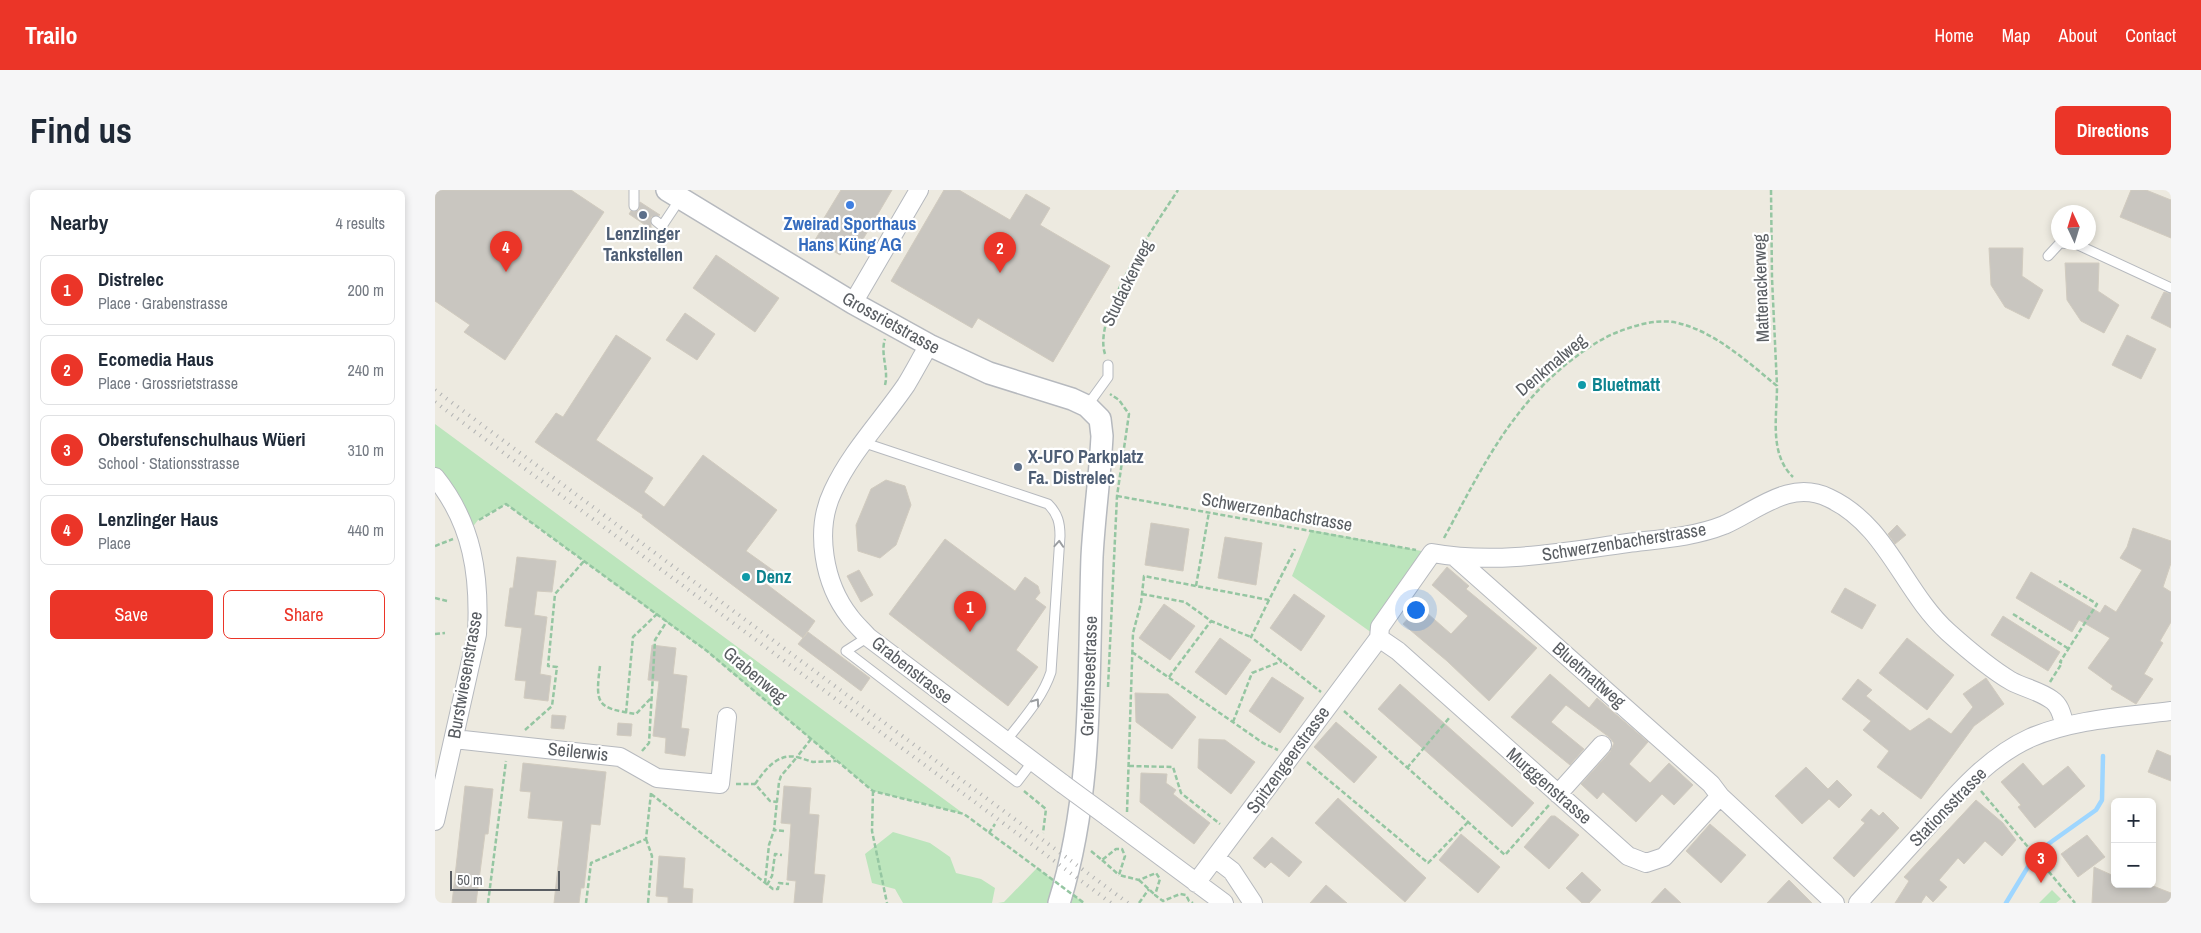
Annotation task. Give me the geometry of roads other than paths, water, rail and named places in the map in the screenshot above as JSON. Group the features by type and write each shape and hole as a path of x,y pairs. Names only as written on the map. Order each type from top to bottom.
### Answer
{"street":[{"path":"853,303 919,190"},
{"name":"Grossrietstrasse","path":"674,194 853,303 929,345 989,373 1072,399 1087,406"},
{"name":"Grabenstrasse","path":"929,345 906,384 862,442 832,492 826,512 825,558 837,597 849,617 868,637 1224,903"},
{"name":"Greifenseestrasse","path":"1059,903 1074,847 1082,802 1089,707 1092,556 1102,447 1100,419 1087,406"},
{"name":"Burstwiesenstrasse","path":"435,478 451,501 468,533 478,582 477,634 454,739 438,794 435,821"},
{"name":"Schwerzenbacherstrasse","path":"1432,553 1455,557 1505,559 1688,535 1723,525 1791,492 1809,492 1828,497 1847,509 1874,531 1926,608 1963,646 2011,680 2043,694 2059,706 2065,726"},
{"name":"Spitzengeerstrasse","path":"1196,882 1379,638 1380,627 1432,553"},
{"name":"Bluetmattweg","path":"1455,557 1711,784 1720,796 1835,903"},
{"name":"Murggenstrasse","path":"1379,638 1398,651 1629,856 1646,863 1664,857 1720,796"},
{"name":"Stationsstrasse","path":"1858,903 1972,778 1991,762 2028,739 2065,726 2171,710"},
{"name":"Seilerwis","path":"454,739 619,757 632,764 654,786 719,784 727,717"},
{"path":"1558,794 1602,745"},
{"path":"1215,858 1232,871 1253,903"}],"lane":[{"path":"634,190 634,206"},
{"path":"656,221 662,226 674,194"},
{"path":"2048,256 2061,242 2076,244 2171,288"},
{"path":"1087,406 1107,377 1108,365"},
{"path":"862,442 1048,504 1056,513 1060,525 1051,672 1045,688 1036,703 1006,741"},
{"path":"868,637 846,651 1017,782 1033,761"}],"waterway":[{"path":"2006,903 2037,852 2096,810 2102,800 2103,756"}],"railway":[{"path":"435,390 1128,903"},
{"path":"435,402 1111,903"}],"place":[{"name":"Zweirad Sporthaus Hans Küng AG","path":"850,205"},
{"name":"Lenzlinger Tankstellen","path":"643,215"},
{"name":"Lenzlinger Haus","path":"506,272"},
{"name":"Ecomedia Haus","path":"1000,273"},
{"name":"Bluetmatt","path":"1582,385"},
{"name":"X-UFO Parkplatz Fa. Distrelec","path":"1018,467"},
{"name":"Denz","path":"746,577"},
{"name":"Distrelec","path":"970,632"},
{"name":"Oberstufenschulhaus Wüeri","path":"2041,883"}]}
